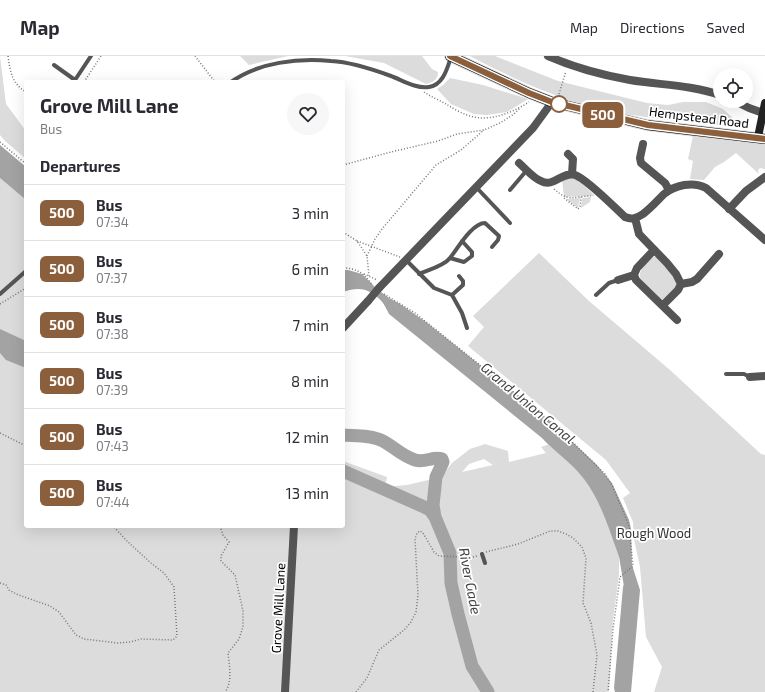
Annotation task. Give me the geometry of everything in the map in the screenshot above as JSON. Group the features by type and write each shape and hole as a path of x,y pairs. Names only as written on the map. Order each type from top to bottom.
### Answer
{"main road":[{"name":"Hempstead Road","path":"450,56 538,96 648,125 761,138"}],"street":[{"name":"Hempstead Road","path":"548,56 568,65 629,80 702,89 713,93"},
{"path":"345,326 533,128 555,100"},
{"path":"761,138 765,103"},
{"name":"Hempstead Road","path":"749,108 763,113"},
{"path":"643,144 640,158 641,163 665,184 669,190"},
{"path":"568,154 573,159 572,174"},
{"path":"519,163 538,180 549,183 552,183 562,176 572,174 583,179 625,217 635,218 648,211 669,190 684,185 699,185 706,188 765,240"},
{"path":"729,209 746,191 765,177"},
{"path":"635,218 639,234 662,256 676,274 681,284"},
{"path":"634,276 637,268 654,250"},
{"path":"681,284 696,280 719,254"},
{"path":"618,280 634,276"},
{"path":"634,276 636,280 677,320"},
{"path":"663,305 678,290 681,284"},
{"path":"750,377 765,376"},
{"name":"Grove Mill Lane","path":"285,692 294,528"}],"lane":[{"path":"54,65 75,80 91,56"},
{"path":"234,80 246,73 260,68 280,63 309,60 352,64 393,76 416,86 428,88 440,82 445,73 450,56"},
{"path":"510,190 527,170"},
{"path":"476,187 510,223"},
{"path":"419,274 443,263 450,258 462,241 479,224 485,223 499,236 498,240 492,247"},
{"path":"450,258 464,262 472,256 472,252 462,241"},
{"path":"406,260 434,288 452,295 462,313 466,328"},
{"path":"0,294 24,273"},
{"path":"452,295 463,285 463,281 459,276"},
{"path":"596,295 609,283 618,280"},
{"path":"726,374 744,374 750,377"},
{"path":"482,554 485,563"}],"path":[{"path":"8,56 10,70 15,82 24,91"},
{"path":"85,80 101,56"},
{"path":"195,56 214,80"},
{"path":"555,100 568,65"},
{"path":"416,86 427,94 474,117 487,118 505,115 520,108 538,96"},
{"path":"345,164 438,141 458,134 484,130 500,123 520,108"},
{"path":"345,268 350,268 369,276 367,256 371,246 382,229 436,165 461,150 484,130"},
{"path":"0,142 24,162"},
{"path":"549,183 578,209 580,207 581,197"},
{"path":"563,197 601,196"},
{"path":"345,233 357,241 406,260"},
{"path":"357,241 367,256"},
{"path":"364,274 378,290 415,313 556,426 605,474 613,487 630,526 634,566 620,577 613,629 608,692"},
{"path":"0,304 24,289"},
{"path":"0,433 24,445"},
{"path":"0,583 6,585 9,590 16,594 50,606 59,612 76,635 84,639 118,643 141,639 173,640 177,636 174,588 164,573 145,558 115,528"},
{"path":"221,528 223,535 229,542 221,556 221,561 234,575 243,611 243,627 239,639 228,653 229,681 225,692"},
{"path":"356,692 367,678 379,650 404,630 411,622 416,612 418,595 415,540 417,533 420,531 434,552 439,556 462,557 465,559 487,551 518,544 550,531 558,531 566,534 582,546 586,558 583,603 590,623 597,655 593,692"}],"green space":[{"path":"0,56 6,104 24,128 24,157 0,135"},
{"path":"240,56 288,56 249,65"},
{"path":"345,56 422,56 432,69 438,72 438,75 435,80 426,84 384,63"},
{"path":"470,56 495,56 558,81 647,103 668,105 683,102 706,102 713,105 713,108 723,109 732,117 733,123 728,126 704,124 602,110 568,100 501,72"},
{"path":"450,78 483,85 528,99 507,112 487,115 474,114 451,104 437,89"},
{"path":"693,136 765,145 765,169 760,168 758,170 759,174 736,153 715,167 704,180 690,179 693,161 688,159"},
{"path":"0,178 24,198 24,528 345,528 345,462 387,477 385,487 407,485 441,477 452,463 470,449 485,444 508,451 509,462 546,453 541,447 552,443 585,476 604,511 619,551 619,575 613,620 609,692 0,692","holes":["484,459 493,465 462,472 469,464"]},
{"path":"570,178 580,181 595,196 564,197 562,180"},
{"path":"591,197 590,202 581,208 582,198"},
{"path":"580,198 578,208 566,199"},
{"name":"Rough Wood","path":"539,253 589,301 670,370 761,454 765,455 765,692 654,692 662,667 646,637 640,567 634,539 633,522 623,498 630,493 606,460 468,346 484,327 473,316"},
{"path":"654,257 657,257 676,280 677,286 663,299 661,299 640,278 640,272 646,263"}],"shaded area":[{"path":"0,145 24,165 24,198 0,178"},
{"path":"345,270 362,274 377,289 426,322 550,421 596,464 612,483 629,520 631,529 632,565 640,590 631,692 615,692 614,688 623,587 627,570 619,557 603,514 590,487 574,468 542,438 389,314 379,298 365,290 345,291"},
{"path":"0,329 24,340 24,367 6,360 0,353"}],"waterway":[{"name":"River Gade","path":"345,435 363,436 378,439 387,443 406,456 419,461 435,458 442,459 443,462 436,477 433,505 435,517 450,553 451,583 472,666 488,692"},
{"path":"345,472 430,510 435,517"},
{"name":"Grand Union Canal","path":"623,556 628,586"}],"bus line":[{"name":"500","path":"450,56 529,93 552,102 648,125 765,139"}]}
